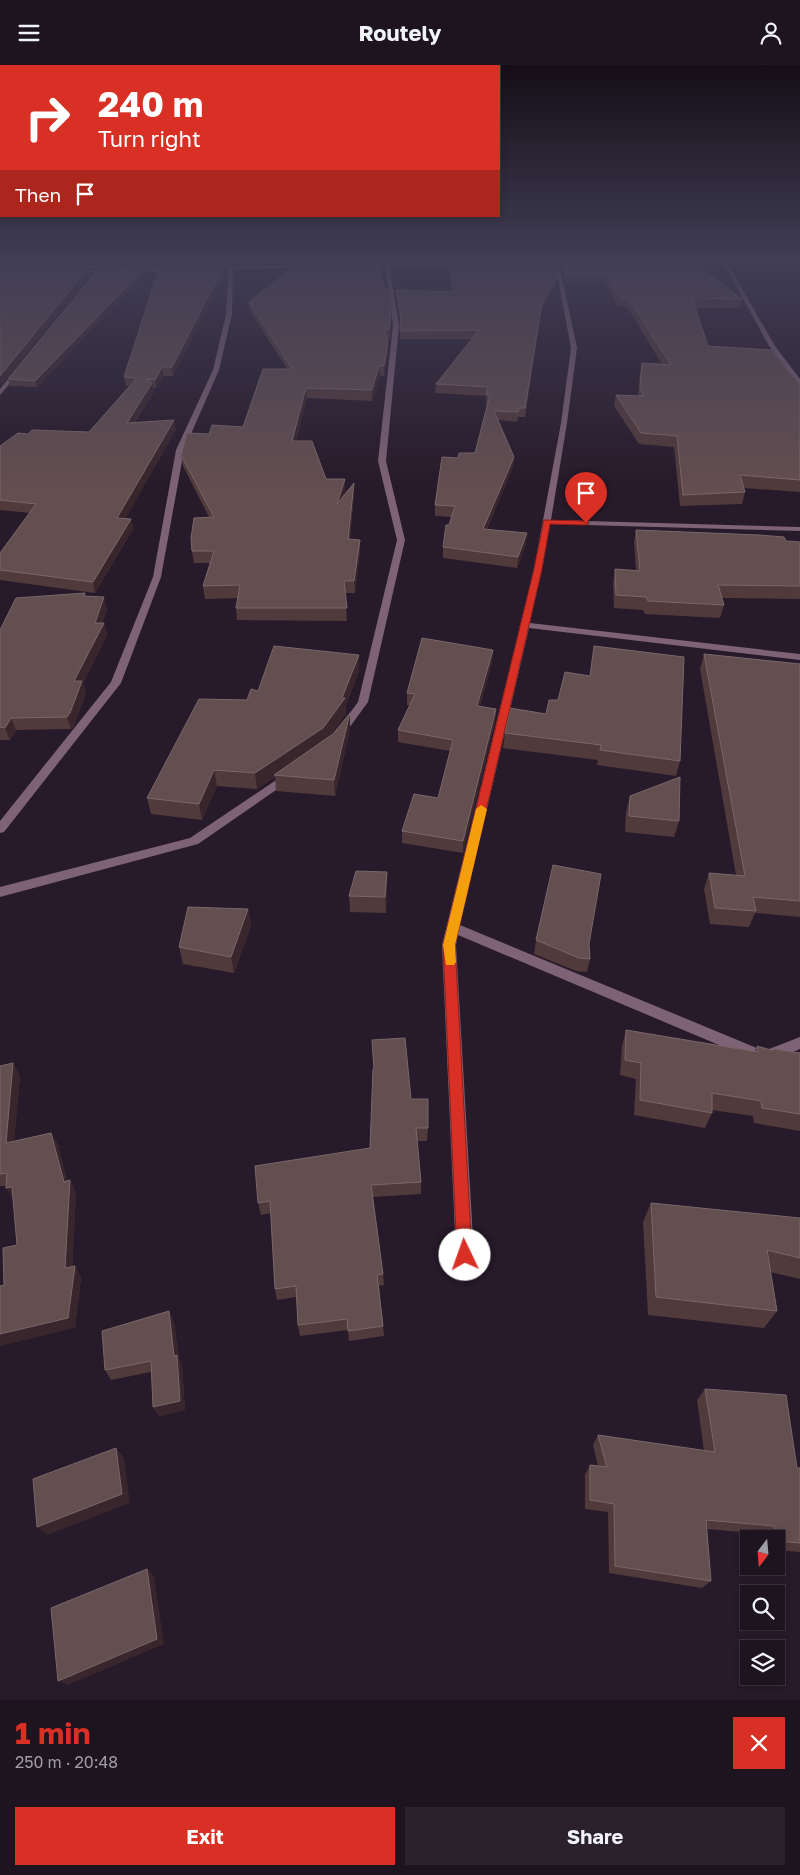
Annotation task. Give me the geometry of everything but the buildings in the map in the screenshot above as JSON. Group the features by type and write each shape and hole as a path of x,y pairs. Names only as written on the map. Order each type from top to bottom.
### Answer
{"street":[{"path":"0,829 116,683 157,577 180,450 216,370 224,334"},
{"path":"334,741 363,702 401,541 382,461 395,334"},
{"path":"465,1255 449,945 538,569 564,423 574,348 571,334"},
{"path":"765,334 800,383"},
{"path":"0,393 24,363"},
{"path":"546,522 800,529"},
{"path":"525,625 800,657"},
{"path":"0,892 194,841 297,770"},
{"path":"453,927 764,1058 800,1043"}],"slow traffic":[{"path":"450,962 449,945 481,809"}],"route":[{"path":"465,1255 449,945 538,569 546,522 586,523"}]}
